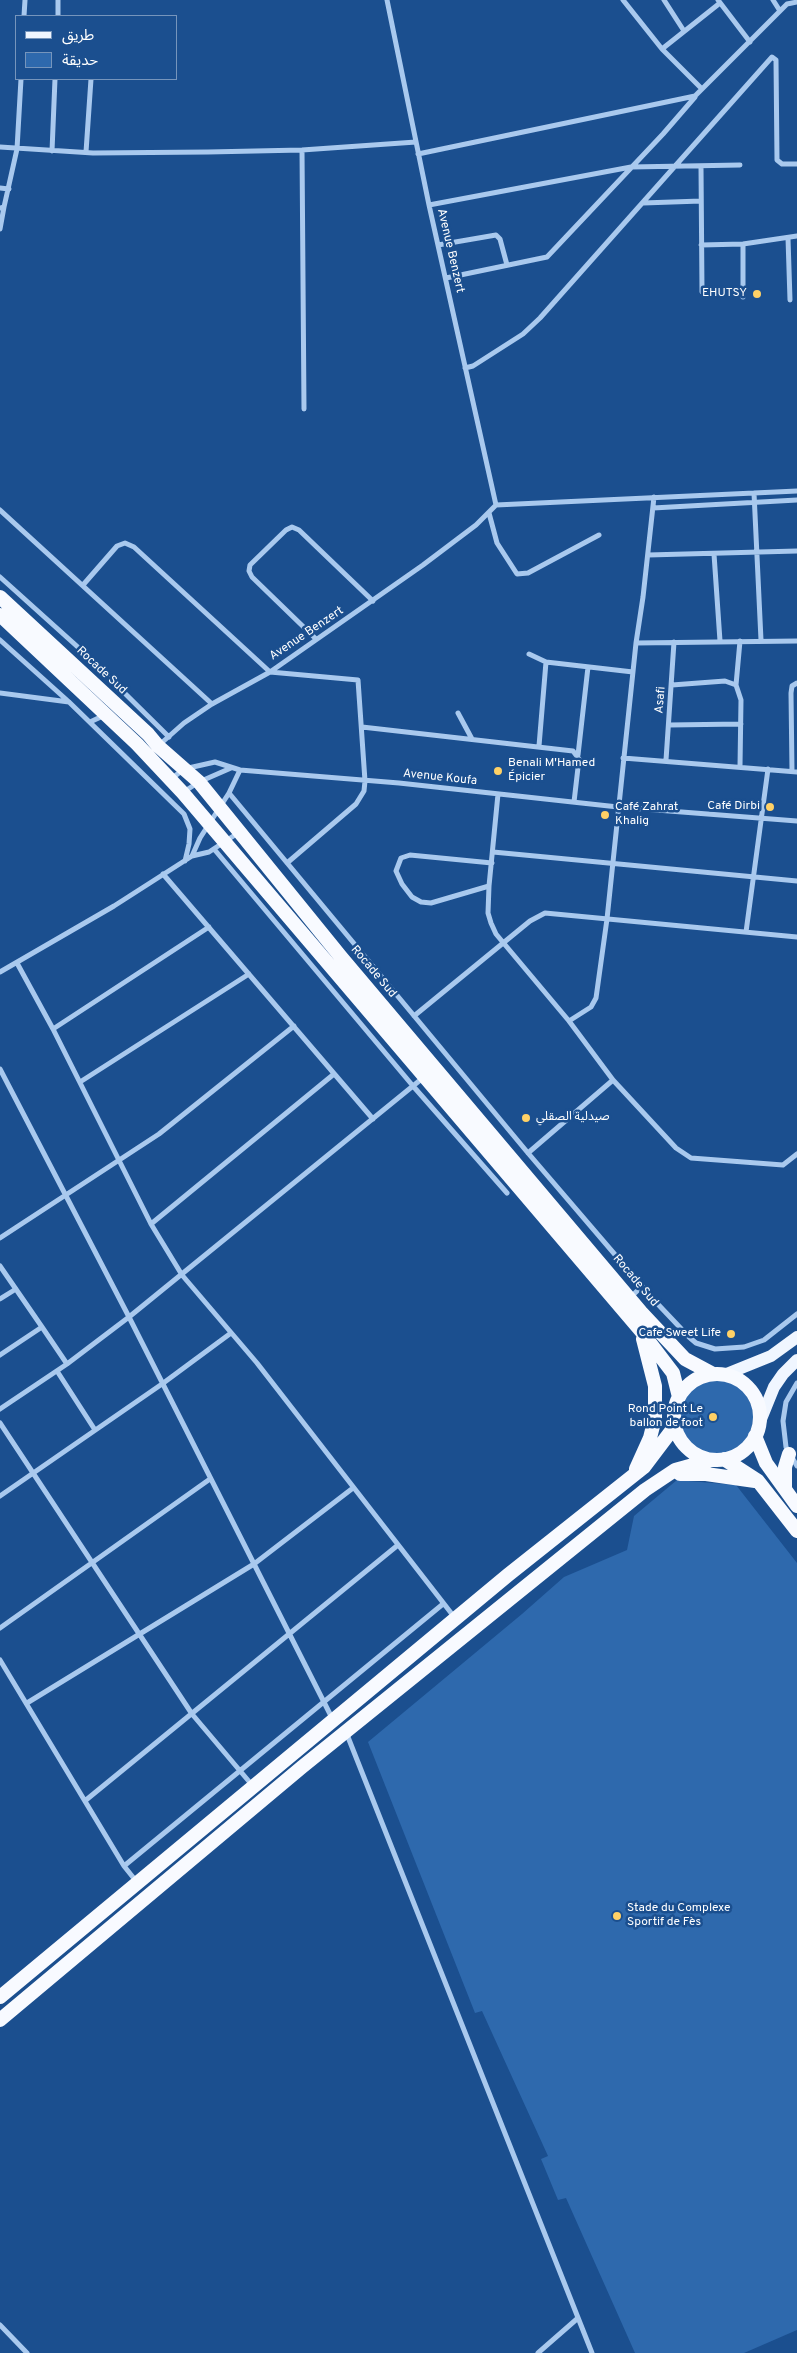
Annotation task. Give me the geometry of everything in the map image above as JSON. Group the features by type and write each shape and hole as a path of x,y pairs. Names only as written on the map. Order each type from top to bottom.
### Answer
{"highway":[{"name":"Rocade Sud","path":"0,597 148,734 153,751 170,779 210,825 220,846 424,1076 641,1331 673,1373 679,1397"},
{"name":"Rocade Sud","path":"0,615 106,714 153,751 184,769 199,782 336,951 630,1299 685,1360 719,1375"},
{"path":"632,1478 650,1438 655,1418 655,1386 641,1331"},
{"path":"797,1506 766,1463 757,1430 759,1410 755,1398 747,1387 736,1379 719,1375 705,1376 690,1384 679,1397 676,1406 675,1426 684,1445 696,1454 718,1460 758,1481 797,1531"},
{"path":"0,1997 455,1619 632,1478 644,1467 675,1426"},
{"path":"0,2020 346,1731 662,1478 684,1466 737,1455 747,1447 757,1430"},
{"path":"785,1489 785,1467 789,1454"},
{"path":"662,1478 692,1473 758,1481"}],"main road":[{"path":"719,1375 771,1356 796,1335"},
{"path":"757,1430 774,1387 783,1374 797,1360"}],"street":[{"path":"24,0 24,15"},
{"path":"58,0 58,15"},
{"name":"Avenue Benzert","path":"153,751 169,736 212,704 270,672 424,565 489,513 496,505 464,368 387,0"},
{"path":"623,0 662,49 702,89"},
{"path":"664,0 684,31"},
{"path":"773,0 780,11"},
{"path":"662,49 719,1 750,42"},
{"path":"446,278 547,257 695,96 780,11 790,2 797,2"},
{"path":"464,368 474,366 515,339 540,318 772,57 776,60 777,160 782,164 797,164"},
{"path":"0,229 2,207 17,149 21,80"},
{"path":"52,151 55,80"},
{"path":"86,152 91,80"},
{"path":"418,154 695,96"},
{"path":"0,147 86,152 302,150 416,142"},
{"path":"302,150 304,409"},
{"path":"429,205 631,167 740,165"},
{"path":"701,167 702,292"},
{"path":"0,188 8,189"},
{"path":"644,203 701,201"},
{"path":"438,245 496,235 500,239 507,265"},
{"path":"701,245 742,244 797,236"},
{"path":"788,238 790,300"},
{"path":"742,244 743,297"},
{"path":"496,505 797,491"},
{"path":"754,493 761,640"},
{"path":"569,1021 591,1007 596,998 607,919 623,758 654,497"},
{"path":"653,508 797,500"},
{"path":"0,510 212,704"},
{"path":"489,513 497,542 516,574 528,573 599,535"},
{"path":"316,639 252,577 249,571 250,565 286,530 292,527 299,530 373,600"},
{"path":"83,585 117,546 126,543 134,547 270,672 358,680 365,781 361,796 356,804 287,863"},
{"path":"648,555 797,551"},
{"path":"714,554 720,641"},
{"path":"0,577 80,648 169,736"},
{"path":"0,640 69,702 184,814 190,829 185,861"},
{"path":"636,643 740,640 797,641"},
{"path":"740,640 736,685 741,700 740,766"},
{"name":"Asafi","path":"666,760 674,642"},
{"path":"528,654 546,662 633,672"},
{"path":"539,746 546,662"},
{"path":"574,802 588,667"},
{"path":"672,686 725,681 736,685"},
{"path":"623,758 794,771 790,693 792,686 797,682"},
{"path":"0,693 69,702"},
{"path":"458,713 472,739"},
{"path":"90,722 106,714"},
{"path":"668,725 741,724"},
{"path":"362,727 539,746 573,751 578,755"},
{"name":"Avenue Koufa","path":"170,779 184,769 215,762 240,770 618,807 797,821"},
{"path":"182,793 199,782 231,768"},
{"path":"746,932 768,769"},
{"path":"192,856 200,838 220,809 240,770"},
{"path":"229,793 528,1152 642,1286 672,1320 696,1343 715,1350 730,1350 753,1345 764,1340 797,1314"},
{"path":"498,794 489,886 488,913 490,923 496,934 569,1021 614,1080 676,1148 691,1158 783,1165 797,1154"},
{"path":"0,972 192,856 220,846 239,832"},
{"path":"220,846 413,1086 506,1192"},
{"path":"493,852 797,881"},
{"path":"489,886 431,903 421,902 412,897 402,884 396,871 401,858 410,855 492,864"},
{"path":"163,874 373,1119"},
{"path":"414,1016 530,921 545,913 797,937"},
{"path":"53,1029 209,926"},
{"path":"17,963 53,1029 151,1224 182,1275 257,1363 455,1619"},
{"path":"80,1082 249,974"},
{"path":"0,1238 159,1134 294,1026"},
{"path":"0,1069 129,1317 333,1720"},
{"path":"151,1224 334,1074"},
{"path":"0,1409 67,1364 129,1317 424,1076"},
{"path":"528,1152 614,1080"},
{"path":"0,1266 67,1364"},
{"path":"630,1299 642,1286"},
{"path":"0,1299 16,1289"},
{"path":"661,1334 672,1320"},
{"path":"0,1355 42,1327"},
{"path":"0,1496 162,1384 231,1333"},
{"path":"57,1371 95,1430"},
{"path":"797,1383 786,1402 783,1421 783,1433 789,1454 797,1466"},
{"path":"0,1423 192,1714 254,1786"},
{"path":"0,1628 210,1479"},
{"path":"26,1703 254,1564 353,1488"},
{"path":"86,1800 398,1546"},
{"path":"124,1866 443,1604"},
{"path":"0,1660 124,1866 138,1882"},
{"path":"346,1731 592,2353"},
{"path":"538,2353 578,2318"},
{"path":"0,2325 27,2353"}],"green space":[{"path":"709,1380 723,1380 737,1386 747,1396 753,1410 751,1431 737,1448 723,1454 709,1454 695,1448 685,1438 679,1424 679,1410 685,1396 695,1386"},
{"name":"Stade du Complexe Sportif de Fès","path":"677,1480 736,1485 797,1563 797,2330 744,2353 635,2353 566,2198 558,2200 541,2159 548,2156 482,2011 475,2013 368,1742 564,1577 627,1550 634,1516"}],"place":[{"name":"EHUTSY","path":"757,294"},
{"name":"Benali M'Hamed Épicier","path":"498,771"},
{"name":"Café Dirbi","path":"770,807"},
{"name":"Café Zahrat Khalig","path":"605,815"},
{"name":"صيدلية الصقلي","path":"526,1118"},
{"name":"Cafe Sweet Life","path":"731,1334"},
{"name":"Rond Point Le ballon de foot","path":"713,1417"},
{"name":"Stade du Complexe Sportif de Fès","path":"617,1916"}]}
